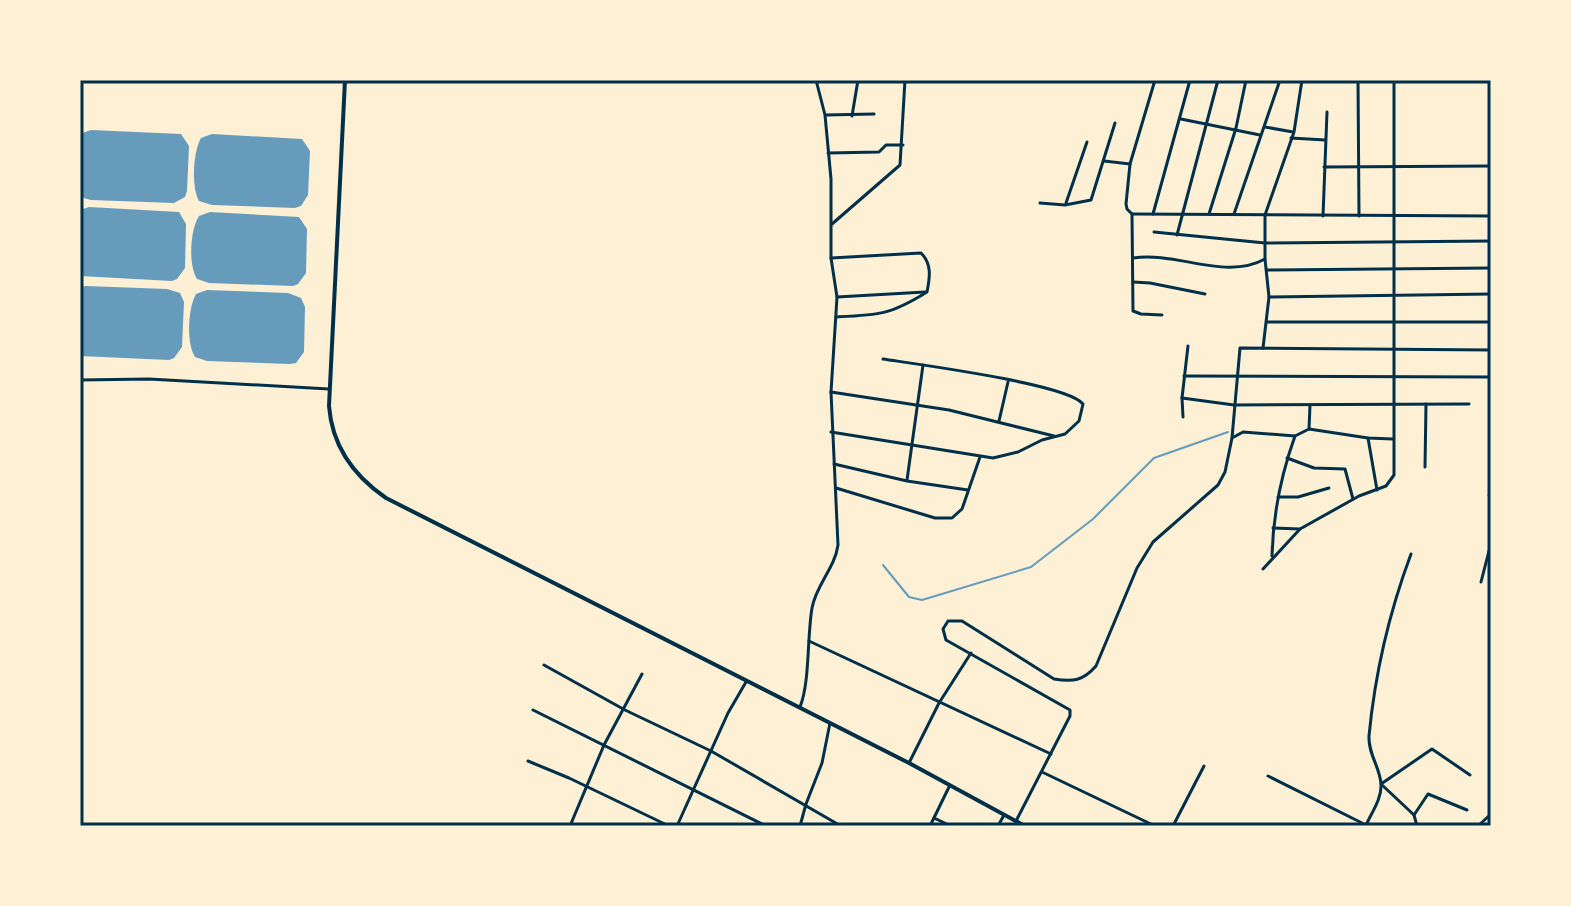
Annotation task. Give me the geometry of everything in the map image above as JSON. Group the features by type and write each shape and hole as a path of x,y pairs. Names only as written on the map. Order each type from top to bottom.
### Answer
{"street":[{"path":"345,80 329,389 330,417 347,461 386,498 800,707 1025,826"},
{"path":"800,707 813,606 837,551 831,392 837,297 831,258 832,224 825,115 816,80"},
{"path":"852,116 858,80"},
{"path":"832,224 900,165 905,80"},
{"path":"1155,80 1130,164 1126,204 1132,214 1133,311 1162,315"},
{"path":"1153,214 1190,80"},
{"path":"1177,236 1218,80"},
{"path":"1209,214 1236,128 1246,80"},
{"path":"1234,214 1280,80"},
{"path":"1263,348 1269,297 1265,215 1294,132 1302,80"},
{"path":"1358,80 1359,216"},
{"path":"1263,569 1300,529 1353,499 1390,483 1394,475 1394,80"},
{"path":"1323,216 1327,112"},
{"path":"825,115 874,114"},
{"path":"1181,119 1261,135"},
{"path":"1040,203 1065,205 1091,200 1115,123"},
{"path":"1265,127 1294,132"},
{"path":"1291,138 1325,140"},
{"path":"1065,205 1087,142"},
{"path":"828,153 879,152 886,145 903,145"},
{"path":"1104,161 1130,164"},
{"path":"1324,167 1491,166"},
{"path":"1132,214 1491,216"},
{"path":"1154,232 1265,243 1491,241"},
{"path":"831,258 921,253 927,258 930,271 927,292 904,307 881,315 836,317"},
{"path":"1133,258 1161,256 1231,268 1250,267 1265,259"},
{"path":"1267,270 1491,268"},
{"path":"1133,282 1205,294"},
{"path":"837,297 927,292"},
{"path":"1269,297 1491,294"},
{"path":"1267,322 1491,322"},
{"path":"1183,417 1188,346"},
{"path":"1016,821 1070,716 1070,710 946,640 943,629 948,621 962,621 1054,679 1071,682 1085,678 1096,666 1137,568 1153,542 1218,485 1225,472 1232,438 1240,348 1491,350"},
{"path":"831,432 980,457 1003,457 1074,428 1082,412 1081,401 1074,396 1008,380 883,359"},
{"path":"907,481 923,365"},
{"path":"1184,376 1491,377"},
{"path":"80,380 149,379 329,389"},
{"path":"999,421 1008,380"},
{"path":"831,392 918,405 1055,436"},
{"path":"1182,398 1234,405 1469,404"},
{"path":"1309,429 1310,403"},
{"path":"1425,467 1426,404"},
{"path":"1232,438 1243,432 1295,436 1309,429 1393,439"},
{"path":"1272,556 1278,497 1295,436"},
{"path":"1368,438 1377,490"},
{"path":"836,488 935,518 952,518 962,509 980,457"},
{"path":"1287,458 1314,468 1345,469 1353,499"},
{"path":"834,464 907,481 969,490"},
{"path":"1278,497 1298,497 1329,488"},
{"path":"1273,528 1300,529"},
{"path":"1481,582 1491,543"},
{"path":"1268,776 1367,825 1379,798 1381,784 1369,746 1381,648 1411,554"},
{"path":"809,641 1051,754"},
{"path":"909,763 939,703 971,653"},
{"path":"544,665 625,710 711,751 841,826"},
{"path":"570,826 604,745 642,674"},
{"path":"677,826 728,713 747,681"},
{"path":"533,710 766,826"},
{"path":"800,826 822,763 830,723"},
{"path":"1381,784 1432,749 1470,775"},
{"path":"528,761 669,826"},
{"path":"1173,826 1204,766"},
{"path":"1042,772 1155,826"},
{"path":"1381,784 1414,815 1417,826"},
{"path":"930,826 950,785"},
{"path":"1414,815 1428,794 1467,810"},
{"path":"1478,826 1491,814"},
{"path":"998,826 1004,815"},
{"path":"934,818 951,826"}],"water":[{"path":"91,130 181,134 189,146 185,197 174,203 80,197 80,134"},
{"path":"212,134 302,139 310,151 308,195 301,206 212,205 199,201 194,179 196,152 201,138"},
{"path":"89,207 179,212 186,224 185,268 172,281 80,276 80,210"},
{"path":"210,212 299,217 307,229 306,273 293,286 209,283 197,279 191,257 194,230 199,216"},
{"path":"80,287 167,289 180,293 184,302 182,347 169,360 80,356"},
{"path":"207,290 288,293 301,298 305,307 304,352 296,363 290,364 207,361 195,357 189,335 191,308 196,294"}],"waterway":[{"path":"883,565 909,597 922,600 1031,567 1093,519 1154,458 1228,432"}]}
